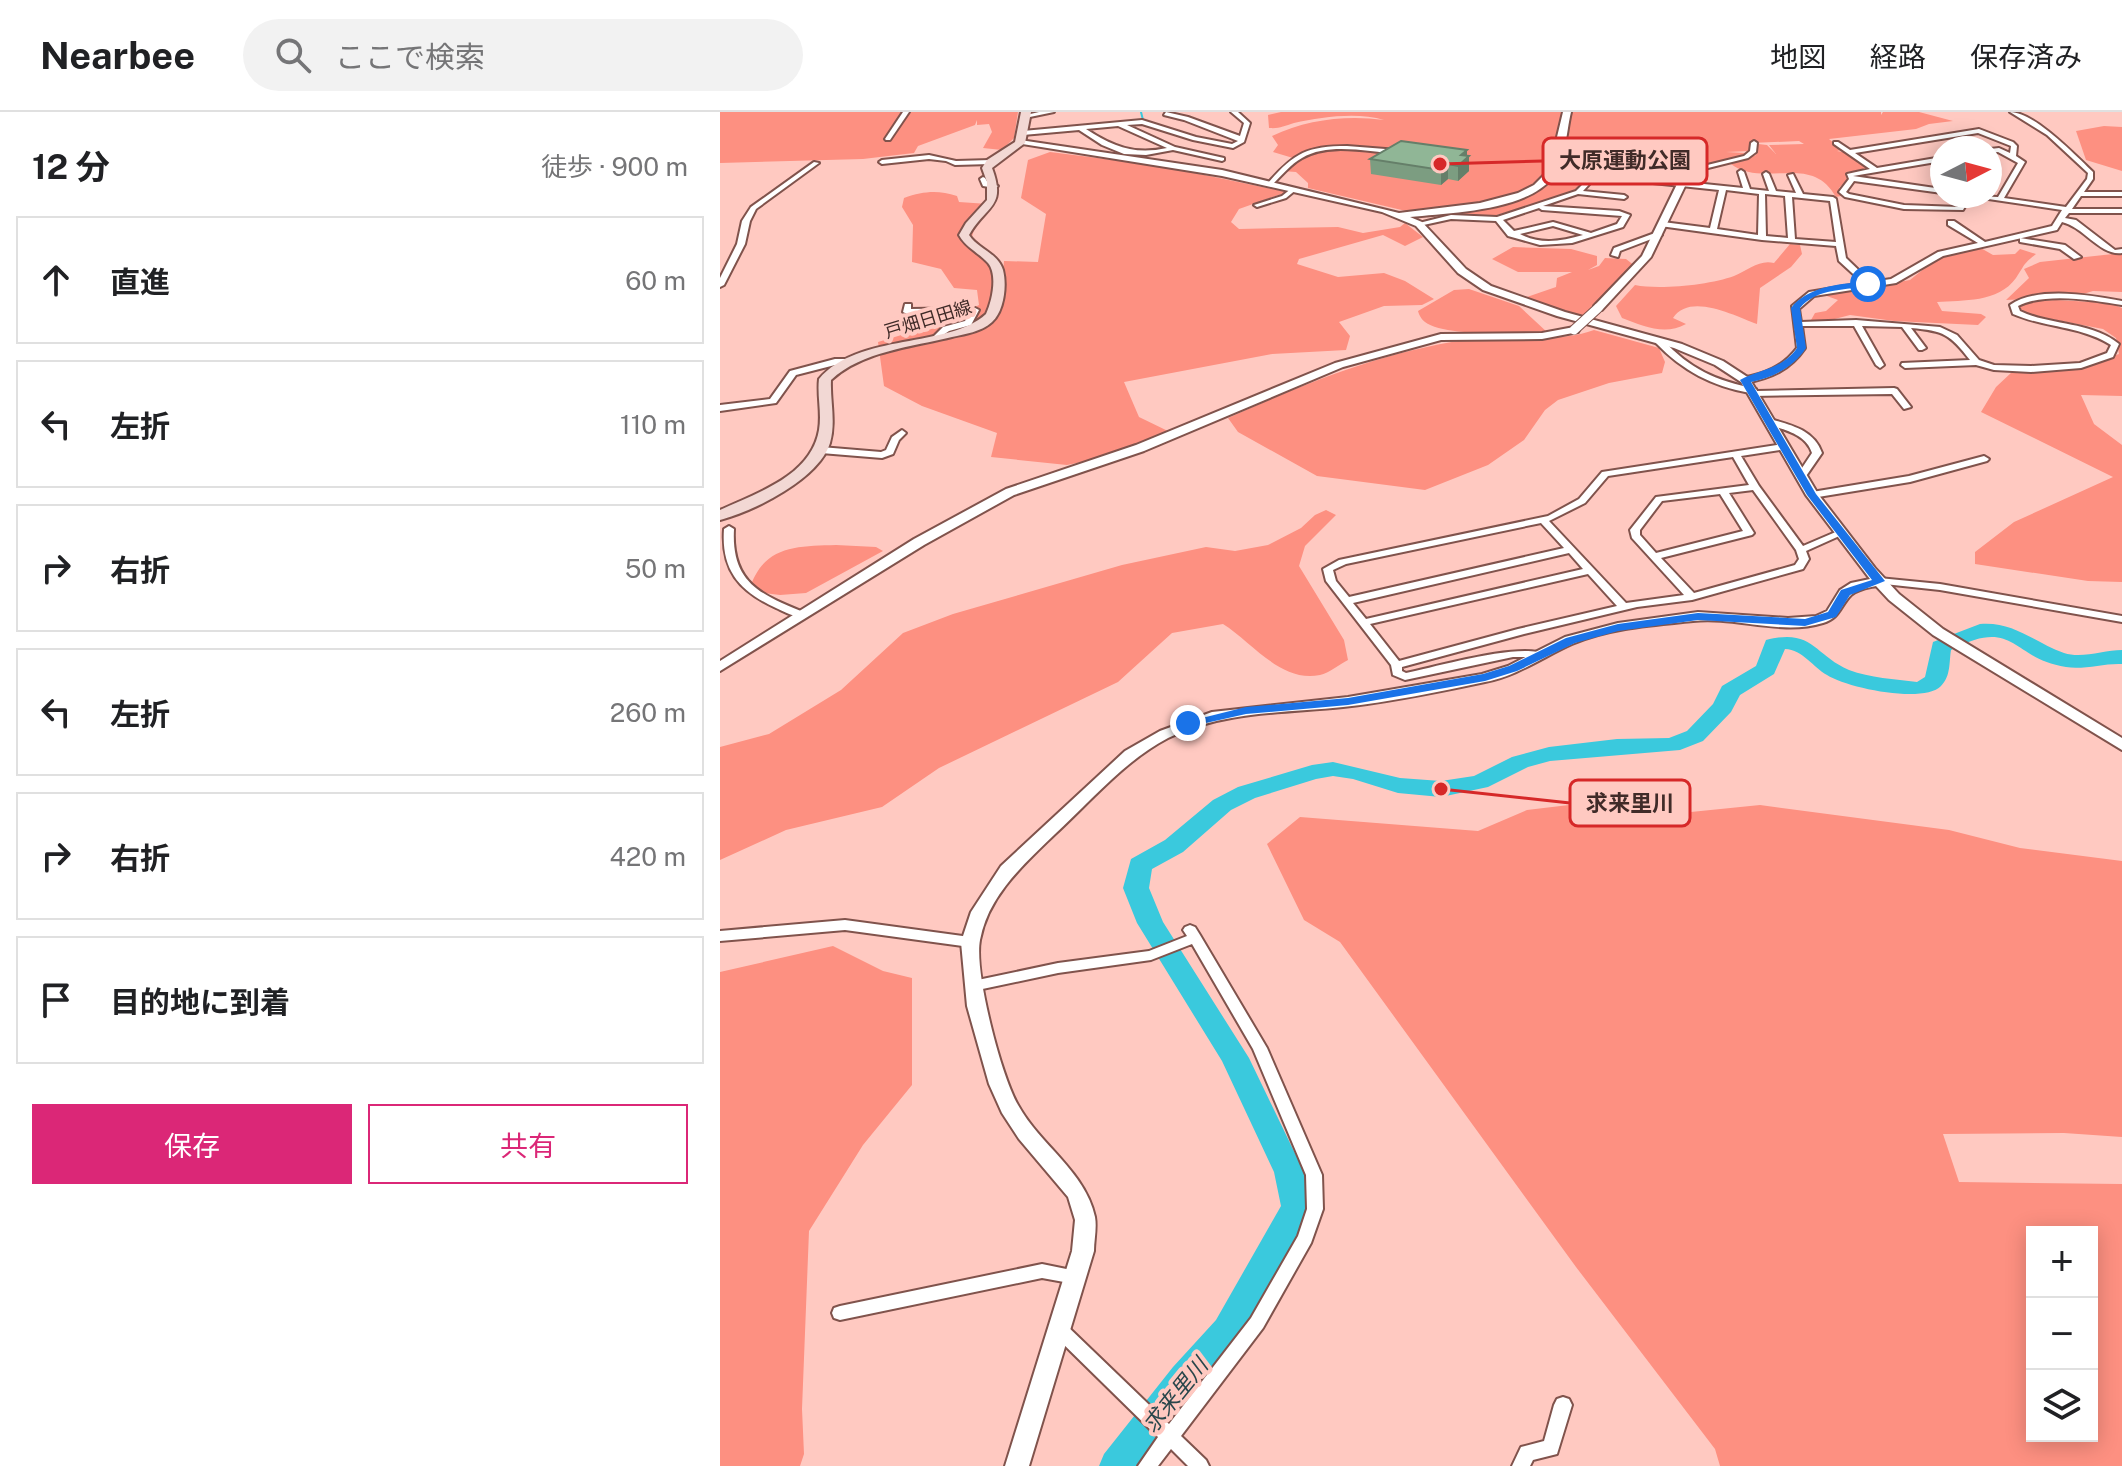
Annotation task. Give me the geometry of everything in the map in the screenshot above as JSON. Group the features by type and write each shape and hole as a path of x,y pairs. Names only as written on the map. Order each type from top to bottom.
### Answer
{"main road":[{"path":"995,186 987,168 1021,138 1026,114"},
{"name":"戸畑日田線","path":"821,450 826,430 825,379 835,370 851,362 982,323 990,317 994,308 997,269 988,257 968,243 964,235 966,229 992,205 995,186"},
{"path":"720,516 799,474 821,450"}],"street":[{"path":"888,139 906,112"},
{"path":"1026,114 1051,112"},
{"path":"1021,138 1083,127 1147,122 1195,139 1238,145 1247,123 1234,112"},
{"path":"1399,215 1491,202 1536,187 1550,174 1567,112"},
{"path":"1745,380 1763,377 1795,358 1801,348 1795,308 1812,294 1893,281 1941,254 2054,228 2090,179 2089,169 2049,134 2013,112"},
{"path":"1115,114 1121,124 1173,148 1222,159"},
{"path":"1166,114 1188,115 1243,139"},
{"path":"1083,127 1110,149 1146,155 1173,148"},
{"path":"1850,152 1979,131 2011,143 2013,157"},
{"path":"1021,138 1271,183 1399,215 1419,224 1462,271 1487,288 1561,314 1702,354 1745,380 1812,495 1879,581 1913,614 2122,745"},
{"path":"720,667 919,542 1010,492 1140,448 1339,365 1441,337 1542,336 1574,330 1646,257 1685,172 1746,157 1753,152 1754,143"},
{"path":"1836,143 1875,170"},
{"path":"1271,183 1299,157 1308,153 1343,149 1398,152"},
{"path":"2002,152 2022,162 2002,196"},
{"path":"882,162 932,158 955,163 991,162"},
{"path":"1852,179 1849,175 1930,161"},
{"path":"720,285 741,244 746,221 753,208 816,163"},
{"path":"1906,186 1922,163"},
{"path":"1741,172 1747,191"},
{"path":"1766,174 1774,194"},
{"path":"1578,192 1594,175 1833,199 1842,259 1868,284"},
{"path":"1791,175 1801,197"},
{"path":"1619,213 1634,178"},
{"path":"983,179 985,185 995,186"},
{"path":"1852,179 1930,189"},
{"path":"1852,179 1843,189 1843,194 1904,207 1930,208"},
{"path":"1713,231 1723,188"},
{"path":"1257,205 1284,197 1294,189"},
{"path":"1419,224 1451,217 1498,219 1578,192 1624,197"},
{"path":"1762,193 1762,238"},
{"path":"2078,194 2122,194"},
{"path":"1788,196 1792,241"},
{"path":"2002,199 2064,213 2122,211"},
{"path":"1498,219 1511,234 1551,244 1620,225 1626,215 1537,207"},
{"path":"1932,208 1962,208"},
{"path":"2064,213 2114,252 2122,251"},
{"path":"1951,223 1982,243"},
{"path":"1511,234 1553,224 1591,235"},
{"path":"1615,255 1617,250 1661,229 1840,244"},
{"path":"2012,239 2062,247 2077,257"},
{"path":"1905,365 1976,362 2031,369 2081,365 2110,355 2115,344 2106,337 2077,326 2025,317 2016,312 2014,305 2020,300 2056,298 2122,303"},
{"path":"946,310 949,299"},
{"path":"908,306 907,312 975,310 968,323 946,329 936,338"},
{"path":"1798,324 1856,322 1948,332 1976,362"},
{"path":"1856,322 1880,365"},
{"path":"1906,327 1922,348"},
{"path":"1659,341 1687,369 1703,379 1754,393 1894,391 1907,407"},
{"path":"720,408 773,401 793,373 835,362 851,362"},
{"path":"1770,422 1810,439 1816,445 1817,453 1801,477"},
{"path":"821,450 882,455 890,452 895,439 902,433"},
{"path":"1541,655 1513,654 1405,677 1397,673 1396,665 1362,623 1328,569 1334,564 1562,514 1582,501 1605,474 1784,447"},
{"path":"1396,665 1522,631 1624,607 1692,597 1793,571 1804,559 1801,550 1755,487 1735,453"},
{"path":"1812,495 1910,479 1984,459"},
{"path":"1692,597 1635,536 1635,530 1659,499 1755,487"},
{"path":"1655,556 1749,533 1723,491"},
{"path":"1543,520 1624,607"},
{"path":"729,529 725,551 739,582 755,597 802,615"},
{"path":"1801,550 1841,533"},
{"path":"1347,601 1570,550"},
{"path":"1362,623 1590,571"},
{"path":"1017,1466 1083,1251 1085,1220 1077,1193 1009,1108 999,1084 973,986 970,942 980,912 1007,870 1131,754 1165,734 1217,715 1348,702 1485,678 1591,633 1678,618 1721,616 1788,622 1819,620 1832,614 1845,593 1856,586 1879,581 1940,587 2122,619"},
{"path":"720,936 845,925 970,942"},
{"path":"973,986 1058,968 1151,955 1193,934 1260,1048 1314,1175 1315,1209 1305,1238 1257,1323 1147,1466"},
{"path":"840,1313 1042,1271 1075,1277"},
{"path":"1059,1329 1200,1466"},
{"path":"1521,1466 1527,1453 1551,1448 1563,1405"}],"shaded area":[{"path":"720,112 1018,112 1014,138 1002,150 983,148 992,132 989,124 977,125 977,120 975,125 918,146 914,153 863,159 720,163"},
{"path":"1281,112 1881,112 1881,115 1883,112 1919,112 1953,121 1916,129 1829,139 1842,150 1837,151 1849,153 1872,169 1846,172 1847,180 1839,188 1841,196 1836,197 1826,184 1814,176 1744,171 1731,164 1756,155 1758,144 1767,145 1776,154 1769,145 1804,144 1799,141 1751,143 1750,151 1726,152 1745,153 1741,156 1677,175 1666,169 1661,158 1664,145 1697,144 1597,143 1590,173 1573,193 1490,217 1472,217 1449,208 1406,211 1308,188 1308,183 1296,172 1282,171 1293,158 1273,152 1278,145 1272,136 1328,120 1384,120 1339,116 1269,128 1268,115"},
{"path":"2104,126 2122,127 2122,171 2086,160 2076,131"},
{"path":"1050,152 1161,166 1287,192 1239,209 1231,222 1239,229 1338,227 1363,233 1400,227 1405,223 1423,237 1405,246 1383,235 1299,259 1297,264 1338,277 1384,273 1405,281 1434,299 1422,305 1384,306 1339,322 1350,336 1346,350 1272,354 1124,382 1139,417 1172,433 1106,457 1067,465 991,457 997,433 922,406 884,386 878,342 945,322 979,305 977,290 954,288 941,269 912,262 913,225 902,207 904,198 931,192 957,196 959,202 988,204 972,239 999,266 1002,284 1004,261 1038,262 1046,214 1021,198 1028,160"},
{"path":"1790,244 1800,245 1802,254 1791,267 1760,288 1757,324 1701,306 1681,310 1673,318 1686,324 1678,328 1654,328 1622,318 1616,306 1635,285 1671,287 1724,279 1759,264 1774,263"},
{"path":"1513,247 1571,249 1597,256 1597,265 1588,270 1599,266 1605,258 1626,259 1635,266 1583,318 1524,298 1556,287 1557,278 1572,272 1518,272 1492,259"},
{"path":"1979,247 1993,255 2015,254 2020,249 2036,254 2009,286 2000,292 1980,299 1937,302 1942,311 1986,317 1978,325 1894,321 1850,315 1827,321 1811,320 1815,313 1826,311 1838,300 1824,295 1910,280 1936,259"},
{"path":"2122,253 2122,292 2093,291 2073,297 2006,300 2029,278 2024,269 2040,262"},
{"path":"1469,289 1519,306 1548,333 1449,330 1435,327 1420,316 1418,311 1454,290"},
{"path":"2022,302 2110,303 2122,308 2122,396 2081,395 2094,424 2122,445 2122,582 2088,581 1975,564 1975,552 2014,522 2113,477 1981,412 1996,387 2012,372 2078,368 2119,354 2116,338 2103,329 2031,315 2019,306"},
{"path":"1594,330 1659,348 1665,362 1662,373 1609,383 1558,400 1545,410 1524,440 1488,465 1425,490 1317,476 1238,432 1228,418 1320,379 1414,350 1479,338 1551,337"},
{"path":"1326,510 1336,515 1305,546 1299,566 1344,640 1348,660 1331,670 1320,675 1293,673 1268,660 1223,624 1172,633 1118,682 939,768 882,807 786,830 720,860 720,747 769,734 841,690 903,633 953,614 1122,565 1206,547 1235,551 1268,545 1301,528"},
{"path":"836,545 876,547 883,551 806,593 780,595 749,591 762,565 771,557 794,548"},
{"path":"1594,802 1681,813 1760,805 1949,830 2020,848 2122,861 2122,1137 2064,1133 1943,1134 1959,1182 2122,1184 2122,1466 1720,1466 1715,1449 1576,1267 1340,942 1304,920 1267,844 1300,817 1478,831 1527,810"},
{"path":"833,946 883,971 912,978 912,1085 863,1145 809,1231 802,1409 804,1454 800,1466 720,1466 720,972"}],"building":[{"path":"1401,141 1467,150 1461,155 1469,156 1458,166 1448,164 1441,170 1370,159"}],"waterway":[{"path":"1141,112 1143,120"},
{"name":"求来里川","path":"1117,1466 1185,1378 1228,1330 1297,1207 1289,1172 1235,1058 1150,923 1136,888 1140,865 1174,846 1222,805 1247,792 1312,772 1333,769 1398,785 1441,789 1480,782 1520,762 1549,754 1617,746 1672,745 1695,736 1723,707 1730,691 1766,669 1774,645 1785,642 1803,646 1843,675 1917,689 1926,687 1935,679 1941,647 1980,630 2011,634 2067,661 2122,657"}],"place":[{"name":"大原運動公園","path":"1440,164"},
{"name":"求来里川","path":"1441,789"}],"route":[{"path":"1188,723 1246,710 1348,702 1485,678 1513,669 1570,640 1618,627 1698,616 1805,623 1832,614 1845,593 1856,586 1879,581 1812,495 1745,380 1763,377 1795,358 1801,348 1795,308 1803,299 1825,290 1868,284"}]}
